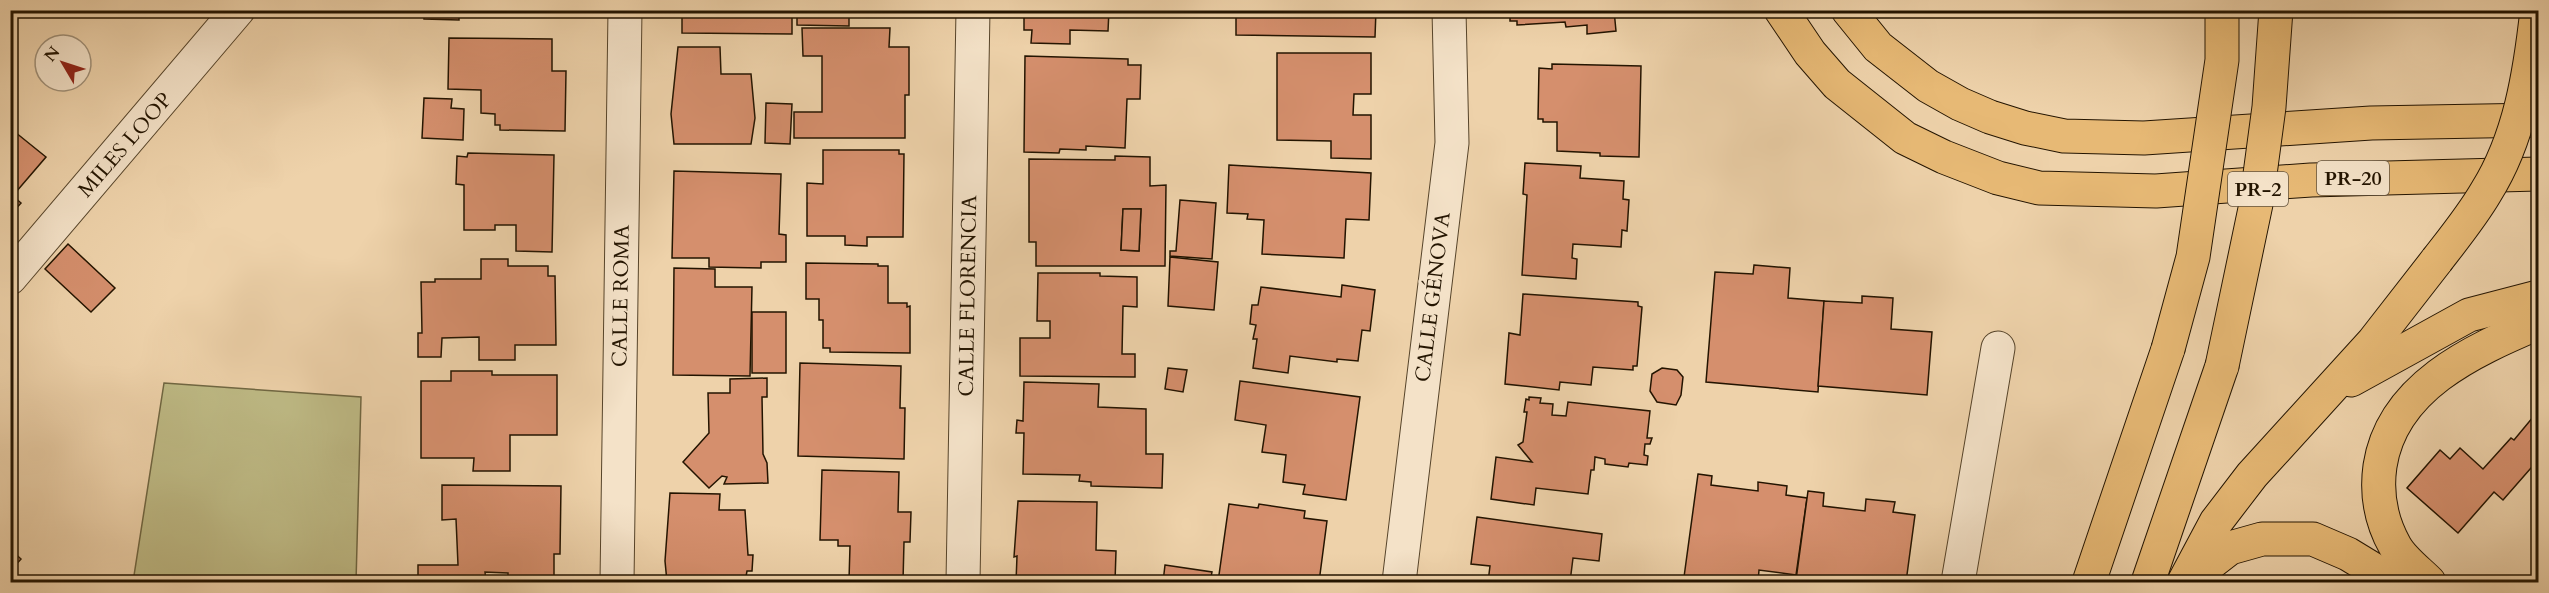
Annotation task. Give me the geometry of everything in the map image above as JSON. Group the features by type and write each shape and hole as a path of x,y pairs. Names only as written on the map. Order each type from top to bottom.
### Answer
{"main road":[{"name":"PR-20","path":"1781,10 1810,52 1837,84 1905,138 1944,157 1998,178 2038,188 2167,190 2311,180 2538,174"},
{"path":"1848,10 1878,47 1904,69 1960,104 1990,117 2025,128 2064,136 2144,138 2371,123 2538,120"},
{"name":"PR-2","path":"2089,582 2168,349 2193,257 2222,60 2222,10"},
{"name":"PR-2","path":"2148,582 2222,366 2256,204 2269,107 2276,10"},
{"path":"2185,582 2216,522 2252,475 2374,341 2487,192 2506,151 2522,106 2532,62 2537,10"},
{"path":"2323,396 2469,315 2538,297"},
{"path":"2429,582 2396,548 2383,518 2378,485 2384,446 2403,408 2431,382 2467,356 2538,322"},
{"path":"2185,582 2230,548 2262,539 2313,539 2348,554 2394,582"}],"street":[{"name":"MILES LOOP","path":"10,278 238,10"},
{"name":"CALLE ROMA","path":"617,582 625,10"},
{"name":"CALLE FLORENCIA","path":"963,582 973,10"},
{"name":"CALLE GÉNOVA","path":"1399,582 1452,143 1449,10"},
{"path":"1958,582 1998,348"}],"shaded area":[{"path":"164,383 361,397 356,582 133,582"}],"building":[{"path":"424,10 459,10 459,20 424,19"},
{"path":"466,10 506,10 505,17 466,16"},
{"path":"682,10 792,10 792,34 682,33"},
{"path":"797,10 849,10 849,26 797,25"},
{"path":"863,10 909,10 908,16 863,15"},
{"path":"1024,10 1109,10 1108,31 1070,30 1070,44 1031,43 1032,30 1024,30"},
{"path":"1236,10 1376,10 1375,37 1236,35"},
{"path":"1510,10 1614,10 1616,31 1587,34 1587,25 1566,27 1565,22 1517,25 1517,21 1510,21"},
{"path":"802,28 890,28 889,47 909,47 909,95 905,95 905,138 794,138 794,112 822,112 822,56 803,56"},
{"path":"449,38 552,39 552,71 566,71 565,131 500,130 500,125 495,125 495,114 481,113 481,90 448,89"},
{"path":"678,47 720,47 721,74 751,74 755,118 751,144 674,144 671,114"},
{"path":"1277,53 1371,53 1371,94 1354,94 1353,115 1371,115 1371,159 1331,158 1331,141 1277,140"},
{"path":"1025,56 1128,59 1128,65 1141,65 1140,99 1127,99 1125,148 1086,146 1086,150 1060,149 1059,153 1024,152"},
{"path":"1552,64 1641,66 1639,157 1600,156 1600,153 1557,151 1557,122 1543,122 1543,119 1538,119 1539,68 1552,69"},
{"path":"424,98 452,99 451,108 464,109 463,140 422,138"},
{"path":"766,103 792,104 790,144 765,143"},
{"path":"10,128 46,157 10,199"},
{"path":"823,150 899,150 899,154 904,154 903,237 867,237 867,246 845,245 845,236 807,236 807,183 823,184"},
{"path":"468,153 554,155 552,252 516,251 516,225 495,225 495,230 464,230 464,185 456,184 457,156 467,157"},
{"path":"1115,156 1150,157 1150,186 1166,185 1165,266 1036,266 1036,242 1029,242 1029,159 1115,160","holes":["1123,209 1141,209 1139,251 1121,250"]},
{"path":"1525,163 1581,166 1580,178 1624,181 1623,199 1629,200 1627,231 1622,230 1621,247 1573,244 1572,258 1577,259 1576,279 1522,275 1527,195 1523,194"},
{"path":"1229,165 1371,173 1369,220 1346,219 1344,258 1262,254 1264,220 1247,219 1248,214 1227,213"},
{"path":"674,171 781,174 779,234 786,235 786,262 761,262 761,268 709,267 709,258 672,258"},
{"path":"13,196 21,203 10,215 10,199"},
{"path":"1180,200 1216,203 1212,259 1170,256 1170,251 1176,251"},
{"path":"1123,209 1141,209 1139,251 1121,250"},
{"path":"68,244 115,288 91,312 45,269"},
{"path":"1170,257 1218,262 1214,310 1168,306"},
{"path":"481,259 508,259 508,266 548,266 548,276 555,276 556,345 515,345 515,360 479,360 479,337 442,338 441,357 418,357 418,333 422,333 421,282 435,282 435,279 481,279"},
{"path":"806,263 888,266 888,303 907,303 907,307 910,306 910,353 830,352 830,348 823,348 823,320 819,320 819,299 806,299"},
{"path":"1754,265 1790,268 1788,298 1824,301 1818,392 1706,382 1715,272 1753,274"},
{"path":"674,268 715,269 715,287 752,287 750,376 673,375"},
{"path":"1038,273 1100,273 1100,276 1137,277 1137,307 1123,306 1122,354 1135,354 1135,377 1020,376 1020,338 1050,338 1050,321 1037,321"},
{"path":"1342,285 1375,290 1370,331 1362,330 1358,361 1337,359 1337,362 1290,356 1288,373 1253,368 1257,339 1253,339 1256,325 1250,324 1252,305 1258,305 1261,287 1341,297"},
{"path":"1523,294 1638,302 1638,306 1642,307 1637,366 1633,366 1633,370 1593,367 1591,385 1560,382 1559,390 1505,384 1509,333 1520,335"},
{"path":"1862,296 1893,298 1891,329 1932,332 1927,395 1818,386 1824,301 1862,303"},
{"path":"752,312 786,312 786,373 752,373"},
{"path":"800,363 901,366 900,408 905,408 904,459 798,456"},
{"path":"1168,368 1187,370 1183,392 1165,389"},
{"path":"1662,368 1677,370 1683,377 1681,395 1676,405 1657,402 1650,391 1652,374"},
{"path":"451,371 492,371 492,375 557,375 557,435 510,435 510,471 473,471 474,458 421,458 421,381 451,381"},
{"path":"767,378 767,397 762,397 763,454 767,463 768,483 724,484 727,477 722,476 709,488 683,462 709,433 708,393 730,393 730,379"},
{"path":"1240,381 1360,397 1346,500 1303,494 1305,485 1283,482 1286,455 1262,452 1266,425 1235,420"},
{"path":"1024,382 1099,384 1098,407 1146,409 1146,454 1163,454 1162,488 1091,486 1091,482 1079,481 1080,475 1023,474 1024,433 1016,433 1017,420 1023,421"},
{"path":"1529,397 1541,398 1540,403 1553,404 1552,415 1566,416 1568,402 1650,411 1647,438 1652,438 1650,444 1645,444 1644,455 1648,456 1647,465 1629,463 1628,467 1605,464 1605,459 1595,457 1588,494 1536,488 1534,505 1491,499 1496,457 1532,462 1518,445 1523,442 1527,412 1524,412 1526,399 1529,400"},
{"path":"2538,411 2538,460 2503,500 2494,492 2458,533 2407,488 2440,450 2450,459 2460,448 2483,469 2511,438 2514,440"},
{"path":"822,470 899,472 898,512 911,512 910,542 904,542 903,581 849,580 850,546 838,546 838,540 820,540"},
{"path":"1698,474 1712,476 1711,485 1758,491 1758,482 1787,486 1786,495 1807,498 1796,575 1759,570 1758,582 1722,582 1684,577"},
{"path":"442,485 561,486 560,554 554,554 554,582 508,582 508,573 485,572 486,582 418,582 418,565 458,565 456,519 442,520"},
{"path":"1808,491 1824,493 1823,506 1865,511 1866,499 1895,502 1893,512 1915,515 1906,582 1796,580"},
{"path":"670,493 720,494 719,510 745,510 748,555 753,555 752,571 747,571 745,582 667,582 665,561"},
{"path":"1018,501 1097,502 1096,550 1116,551 1115,582 1016,582 1017,556 1014,557"},
{"path":"1229,504 1258,508 1259,504 1305,511 1304,518 1327,521 1319,582 1218,582"},
{"path":"1477,517 1602,534 1599,561 1573,558 1570,582 1488,582 1490,566 1471,564"},
{"path":"10,549 21,559 10,571"},
{"path":"1165,565 1212,572 1210,582 1163,582"}]}
